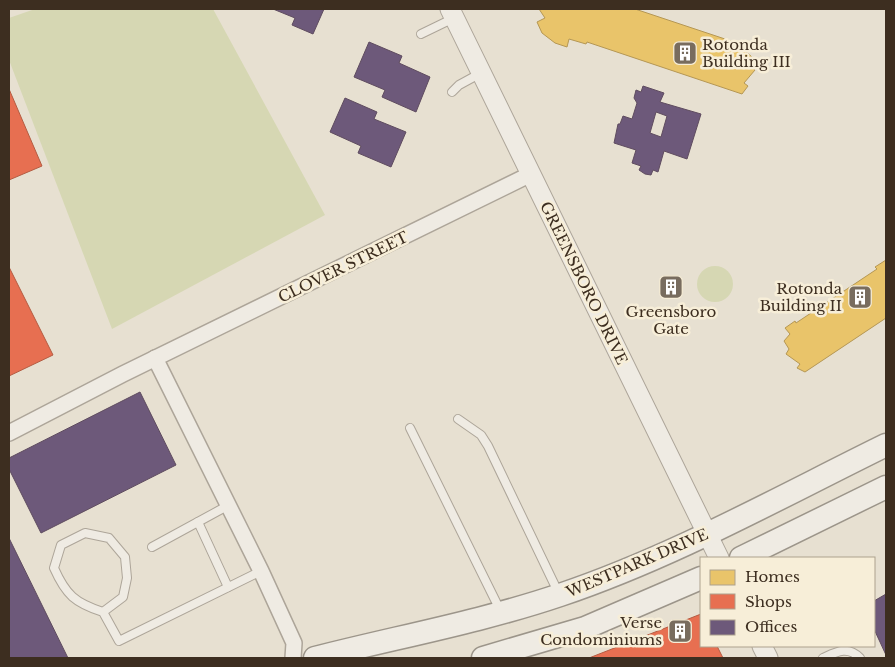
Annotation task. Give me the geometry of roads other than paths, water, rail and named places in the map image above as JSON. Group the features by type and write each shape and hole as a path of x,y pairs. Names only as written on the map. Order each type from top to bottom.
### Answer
{"main road":[{"name":"WESTPARK DRIVE","path":"315,658 560,596 632,568 706,534 886,445"},
{"path":"743,557 886,486"},
{"path":"483,658 527,653 700,578"}],"street":[{"name":"GREENSBORO DRIVE","path":"452,13 718,557"},
{"name":"CLOVER STREET","path":"9,433 155,358 531,174"},
{"path":"155,358 229,505 294,642 293,658"}],"lane":[{"path":"421,34 452,13"},
{"path":"452,92 459,85 481,73"},
{"path":"458,419 481,435 488,446 560,596"},
{"path":"410,428 501,612"},
{"path":"152,547 229,505"},
{"path":"198,522 228,587"},
{"path":"104,612 123,597 127,578 126,557 109,538 85,533 61,545 54,568 63,588 81,605 104,612 119,641 261,571"},
{"path":"823,658 843,650 853,652 860,658"}],"place":[{"name":"Rotonda Building III","path":"685,53"},
{"name":"Greensboro Gate","path":"671,287"},
{"name":"Rotonda Building II","path":"860,297"},
{"name":"Verse Condominiums","path":"680,631"}]}
